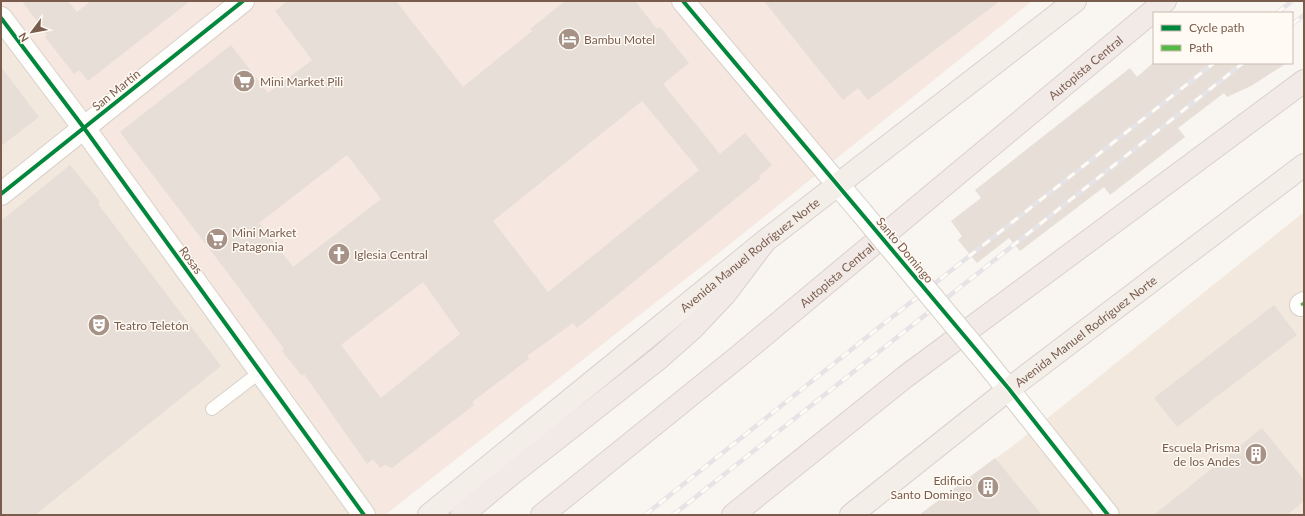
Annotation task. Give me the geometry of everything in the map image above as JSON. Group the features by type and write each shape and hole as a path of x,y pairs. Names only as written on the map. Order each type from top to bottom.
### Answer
{"highway":[{"name":"Autopista Central","path":"542,515 739,356 1165,1"},
{"path":"733,515 905,377 1304,81"},
{"path":"462,515 509,476 658,359 692,329 725,294 765,241"}],"main road":[{"name":"Avenida Manuel Rodríguez Norte","path":"428,515 765,241 839,186 1075,1"},
{"name":"Avenida Manuel Rodríguez Norte","path":"851,515 1009,389 1304,164"}],"street":[{"name":"San Martín","path":"1,194 243,1"},
{"name":"Santo Domingo","path":"683,1 1009,389 1108,515"},
{"name":"Rosas","path":"1,18 84,128 364,515"}],"lane":[{"path":"212,410 260,372"}],"shaded area":[{"path":"1,1 1032,1 739,237 385,515 382,515"},
{"path":"1,2 382,515 1,515"},
{"path":"1304,212 1304,515 919,515 1014,445"}],"building":[{"path":"22,1 68,1 77,12 91,1 190,1 88,81 79,70 74,74 45,37 47,35"},
{"path":"287,1 396,1 463,87 532,31 530,29 565,1 635,1 657,29 660,27 689,63 663,84 720,154 745,133 772,165 759,176 761,178 577,328 573,323 527,356 529,359 472,402 474,405 392,468 385,465 380,468 373,459 367,464 304,374 302,376 282,351 284,349 120,132 231,45 268,93 312,60 275,11","holes":["642,101 699,170 548,292 493,221","347,155 381,199 293,267 259,223","423,282 460,334 381,398 341,345"]},
{"path":"764,1 1000,1 868,100 858,88 843,100"},
{"path":"1153,63 1285,64 1251,86 1227,97 1224,93 1178,128 1185,137 1110,195 1104,187 1020,251 1009,238 977,263 958,240 962,236 951,221 981,198 975,190 1130,68 1137,77"},
{"path":"1,67 39,117 1,146"},
{"name":"Teatro Teletón","path":"70,165 100,202 98,204 221,366 35,515 1,515 1,221"},
{"path":"1274,305 1297,335 1177,427 1154,398"},
{"name":"Escuela Prisma de los Andes","path":"1262,428 1304,480 1304,501 1287,515 1154,515"},
{"name":"Edificio Santo Domingo","path":"995,458 1042,515 919,515"}],"railway":[{"path":"1278,12 1292,1"},
{"path":"1293,23 1304,15"},
{"path":"645,515 882,325 1213,64"},
{"path":"673,515 1242,64"}],"cycle path":[{"path":"1,194 243,1"},
{"path":"683,1 1009,389 1108,515"},
{"path":"1,18 84,128 364,515"}],"place":[{"name":"Bambu Motel","path":"569,39"},
{"name":"Mini Market Pili","path":"244,81"},
{"name":"Mini Market Patagonia","path":"217,239"},
{"name":"Iglesia Central","path":"339,254"},
{"name":"Teatro Teletón","path":"99,325"},
{"name":"Escuela Prisma de los Andes","path":"1256,454"},
{"name":"Edificio Santo Domingo","path":"988,487"}]}
